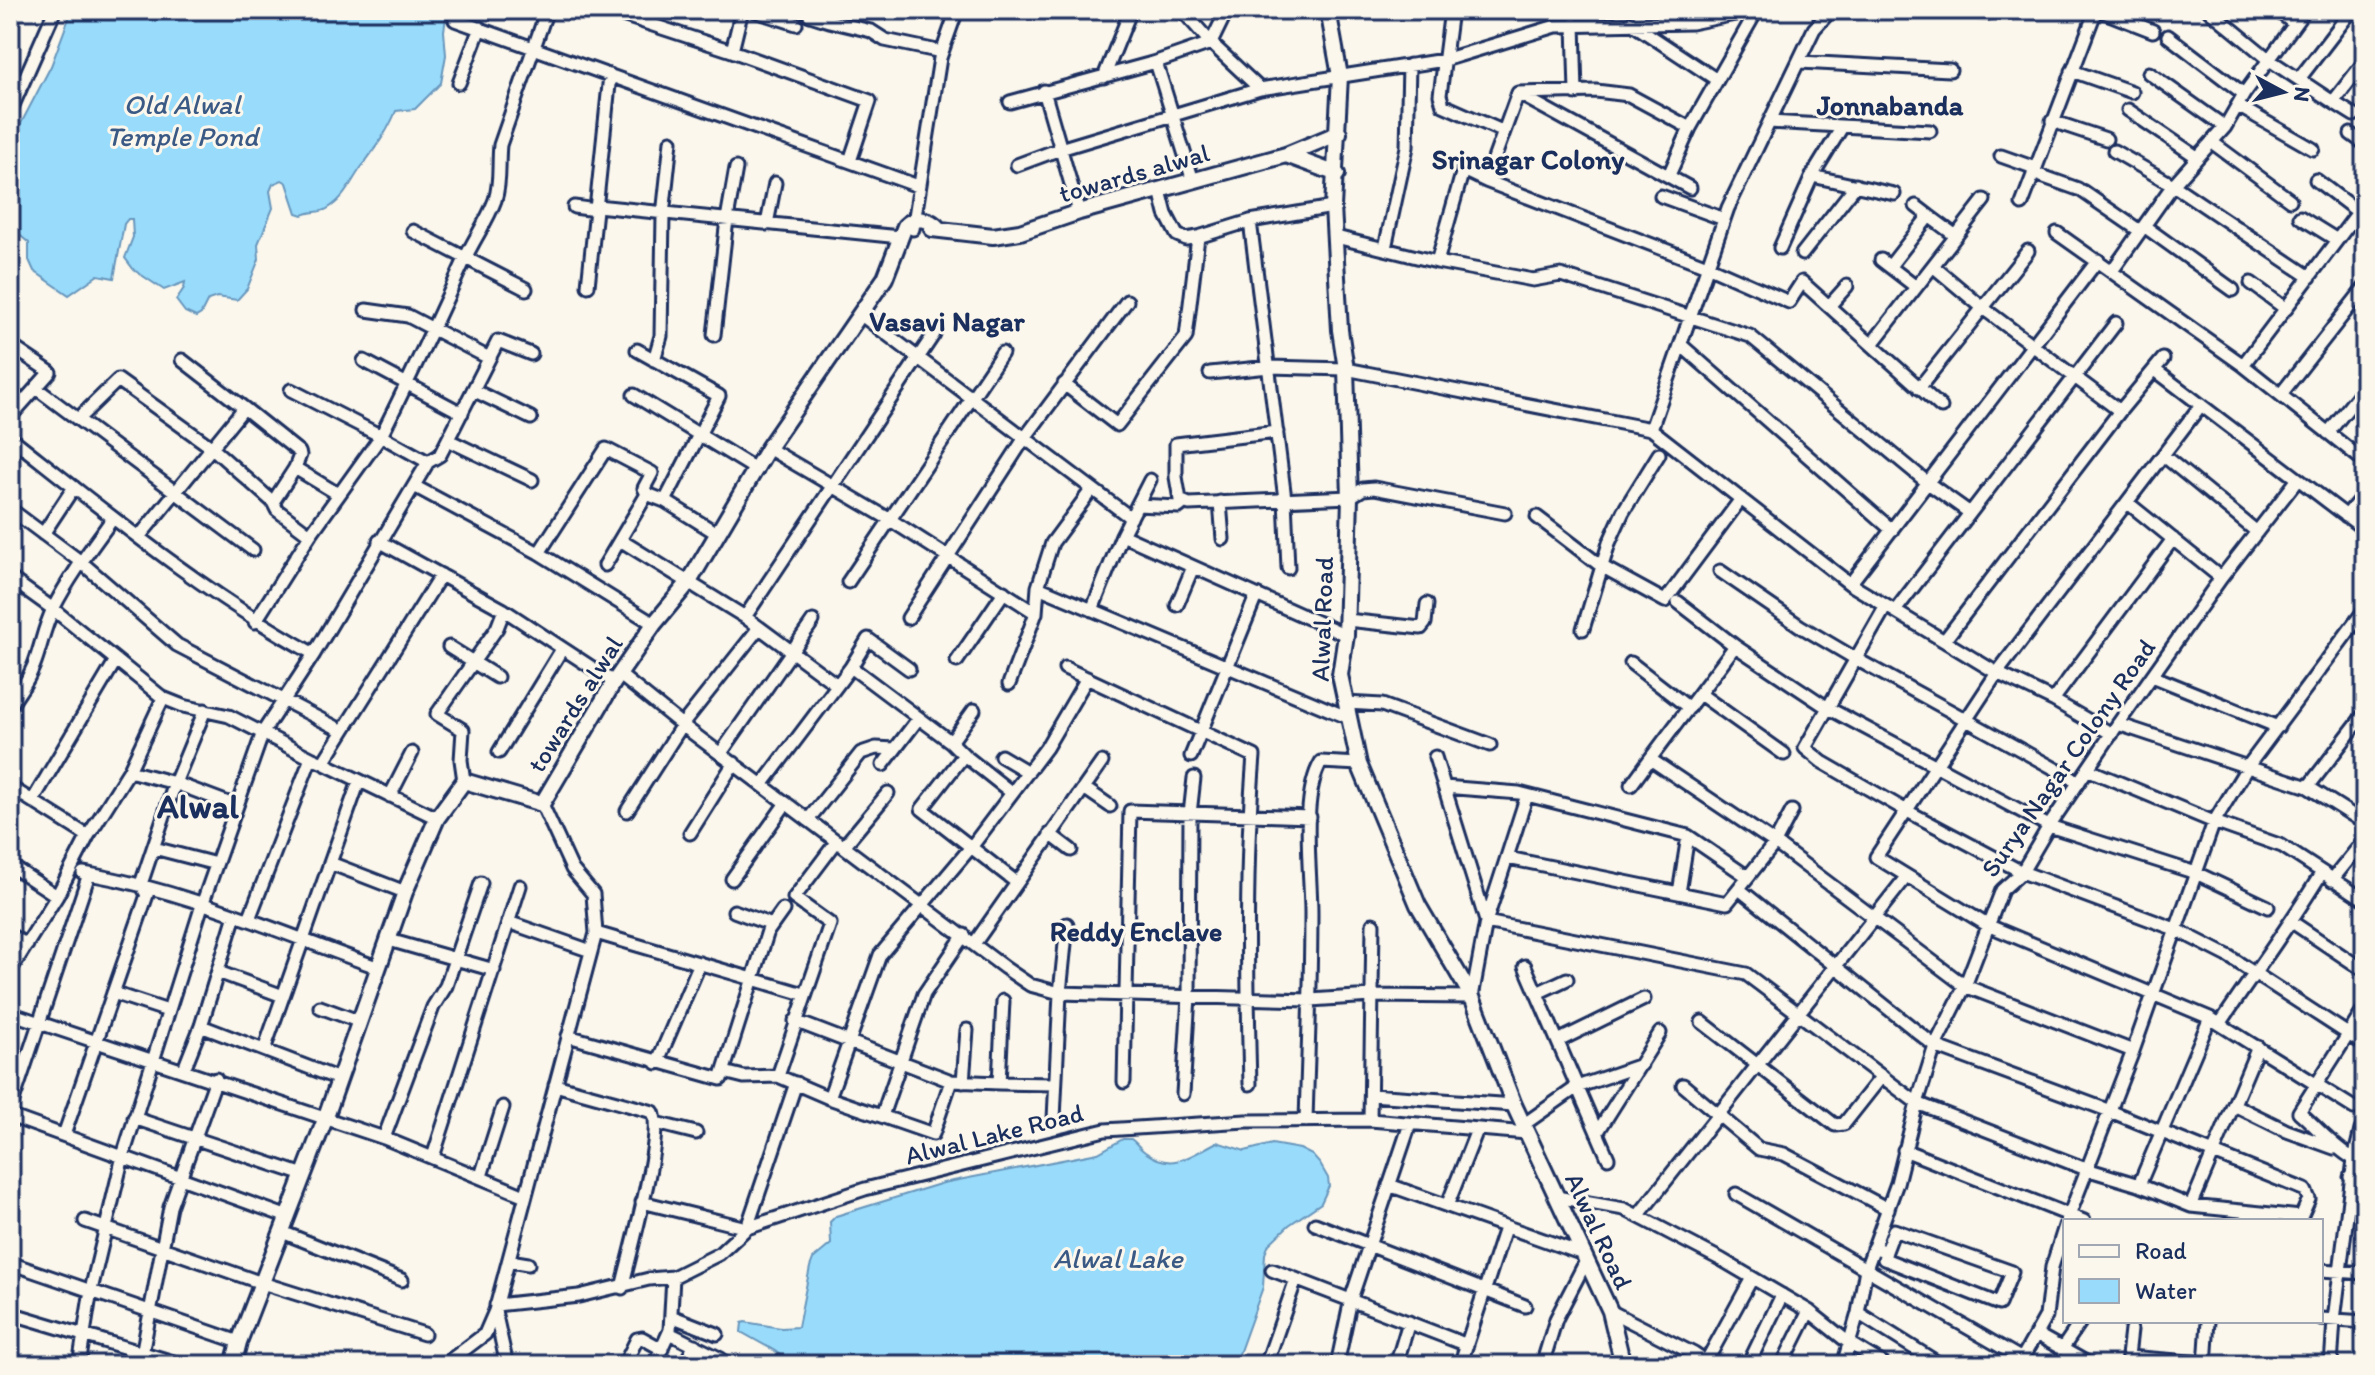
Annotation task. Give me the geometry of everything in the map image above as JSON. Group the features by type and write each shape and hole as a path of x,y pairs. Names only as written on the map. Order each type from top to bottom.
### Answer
{"main road":[{"name":"Alwal Road","path":"1328,10 1340,76 1333,207 1340,330 1346,369 1350,497 1347,620 1340,675 1347,711 1359,764 1418,905 1472,997 1514,1105 1610,1311 1623,1365"},
{"name":"towards alwal","path":"464,781 542,804 617,679 654,624 689,582 768,448 885,278 907,230 922,226 1001,236 1020,232 1079,212 1286,155 1339,133"},
{"path":"1286,155 1337,174"},
{"path":"233,1365 239,1342 326,1117 405,892 437,818 464,781"}],"street":[{"path":"10,112 55,10"},
{"path":"255,622 310,535 381,436 433,331 495,200 499,183 500,145 547,10"},
{"path":"607,10 870,101 850,161"},
{"path":"732,51 742,10"},
{"path":"752,10 796,24"},
{"path":"806,10 810,15 871,31 885,40 942,52"},
{"path":"574,207 767,224 907,230 942,52 957,10"},
{"path":"1104,77 1131,10"},
{"path":"1182,10 1211,43 1260,89"},
{"path":"1010,102 1156,62 1211,43 1227,10"},
{"path":"1451,10 1440,95 1443,105 1502,131"},
{"path":"1622,10 1625,24 1717,80"},
{"path":"1017,165 1060,149 1260,89 1444,60 1530,32 1574,24 1691,23 1756,10"},
{"path":"1669,175 1690,128 1756,10"},
{"path":"1651,429 1724,219 1814,29 1831,10"},
{"path":"1920,10 2005,10"},
{"path":"2022,204 2098,10 2153,31"},
{"path":"2209,10 2271,61 2354,115"},
{"path":"2277,10 2293,23"},
{"path":"2112,271 2173,185 2225,127 2244,94 2271,61 2293,23 2305,10"},
{"path":"2299,79 2352,10"},
{"path":"455,20 918,186"},
{"path":"1574,24 1576,93"},
{"path":"459,83 480,28"},
{"path":"2168,36 2244,94"},
{"path":"2333,102 2365,61"},
{"path":"1156,62 1193,181"},
{"path":"1800,62 1950,70"},
{"path":"1385,248 1407,147 1409,65"},
{"path":"2072,71 2132,92"},
{"path":"2149,73 2225,127"},
{"path":"588,286 610,75"},
{"path":"1044,91 1079,212"},
{"path":"1518,93 1596,91 1629,95 1690,128"},
{"path":"1486,181 1518,93"},
{"path":"1518,93 1690,188"},
{"path":"2238,106 2313,149"},
{"path":"2128,110 2197,157"},
{"path":"2052,121 2106,139"},
{"path":"1769,122 1930,131"},
{"path":"1780,248 1812,176 1842,127"},
{"path":"2351,134 2365,144"},
{"path":"654,360 661,336 663,215 671,141"},
{"path":"2213,143 2290,200"},
{"path":"2114,151 2173,185 2310,277"},
{"path":"2001,156 2080,190 2233,290"},
{"path":"714,335 736,168"},
{"path":"1437,262 1463,170 1707,266 1789,302 1802,282 1941,407"},
{"path":"1812,176 1894,194"},
{"path":"2243,365 2362,207 2316,180"},
{"path":"767,224 775,183"},
{"path":"1802,254 1856,185"},
{"path":"1160,190 1166,214 1177,235 1186,239 1250,221 1333,207"},
{"path":"1661,196 1724,219"},
{"path":"1872,344 1984,200"},
{"path":"1916,206 1956,236"},
{"path":"1916,287 1885,263 1929,216"},
{"path":"2300,217 2337,240"},
{"path":"1250,221 1285,499 1288,568"},
{"path":"413,231 526,289"},
{"path":"2057,233 2243,365 2365,462"},
{"path":"1064,384 1117,425 1186,337 1198,237"},
{"path":"1336,237 1437,262 1533,280 1561,275 1750,336 1928,483 1970,513"},
{"path":"1919,388 2028,251"},
{"path":"1850,584 2098,260"},
{"path":"1933,266 1983,308 2120,411"},
{"path":"2251,283 2286,309"},
{"path":"1830,305 1847,286"},
{"path":"2281,394 2365,287"},
{"path":"908,618 1024,439 1127,301"},
{"path":"366,310 408,316 489,358"},
{"path":"860,314 1131,518"},
{"path":"2116,323 1970,513 1890,608 1856,659 1805,748 1822,762 1907,811 2022,872 2175,929 2254,973 2365,1045"},
{"path":"745,617 934,334"},
{"path":"79,1365 105,1227 134,1118 203,902 263,732 314,654 428,462 440,455 498,341 531,354"},
{"path":"10,345 50,372 10,417"},
{"path":"1681,345 1892,530"},
{"path":"637,350 719,396 665,501"},
{"path":"848,582 1002,353"},
{"path":"1944,641 2163,359"},
{"path":"182,360 299,452 295,468 273,502"},
{"path":"364,361 462,413"},
{"path":"1210,373 1269,367 1346,369 1651,429 1850,584 1997,673 2115,729 2248,766 2308,787 2365,823"},
{"path":"2155,370 2365,530"},
{"path":"78,419 118,380 211,447 273,502 277,510 310,535"},
{"path":"2328,433 2365,387"},
{"path":"36,388 253,550"},
{"path":"291,390 428,462"},
{"path":"473,390 531,418"},
{"path":"634,395 757,470"},
{"path":"2201,405 1997,673 1876,857 1987,925 2153,992 2215,1021 2354,1108"},
{"path":"139,537 244,408"},
{"path":"1184,503 1178,493 1176,444 1277,432"},
{"path":"10,437 113,518 255,622 314,654"},
{"path":"448,440 532,480"},
{"path":"768,448 889,519 1036,613"},
{"path":"539,553 606,449 652,473 644,488 647,494 665,501 718,534"},
{"path":"1583,629 1601,566 1623,512 1659,454"},
{"path":"2164,456 2257,532"},
{"path":"295,468 338,494"},
{"name":"Surya Nagar Colony Road","path":"1843,1365 1858,1313 1866,1269 1880,1250 1888,1209 1935,1046 1965,986 2002,890 2022,872 2049,826 2152,676 2221,578 2298,479"},
{"path":"1092,610 1122,535 1150,480"},
{"path":"414,486 539,553 654,624"},
{"path":"43,534 74,487"},
{"path":"1137,505 1179,507 1184,503 1350,497 1363,489 1374,488 1505,513"},
{"path":"1009,684 1036,613 1038,587 1052,543 1092,489"},
{"path":"2346,516 2365,493"},
{"path":"605,565 647,494"},
{"path":"1537,517 1601,566 1665,601 1741,499"},
{"path":"1220,502 1223,539"},
{"path":"2128,503 2221,578"},
{"path":"10,509 81,562 177,645 343,731"},
{"path":"10,706 15,689 39,658 53,609 81,562 113,518"},
{"path":"1122,535 1346,635"},
{"path":"2053,700 2173,539"},
{"path":"620,540 745,617 837,685"},
{"path":"379,541 504,610 562,649 617,679 721,753 1030,985 1060,993 1310,1000 1372,996 1472,997 1486,922 1527,795"},
{"path":"1177,605 1193,567"},
{"path":"1720,571 1800,626 1856,659 2079,782"},
{"path":"323,763 441,575"},
{"path":"10,578 163,698 183,706 229,716 437,818"},
{"path":"1038,587 1227,667 1347,711 1382,705 1490,745"},
{"path":"957,661 1004,592"},
{"path":"1191,756 1256,596"},
{"path":"1678,602 1735,646 1828,708 2049,826 2196,873 2268,907"},
{"path":"1347,620 1421,628 1425,623 1427,604"},
{"path":"2067,1219 2133,1051 2214,822 2248,766 2365,609"},
{"path":"464,781 461,760 463,730 437,714 497,628 504,610"},
{"path":"721,753 813,621"},
{"path":"627,811 682,725 758,629"},
{"path":"762,785 851,667 868,639 909,669"},
{"path":"1631,785 1735,646"},
{"path":"449,647 497,677"},
{"path":"499,752 562,649"},
{"path":"33,800 116,660"},
{"path":"1631,663 1689,708"},
{"path":"851,667 951,742 1012,793"},
{"path":"1065,668 1254,756 1249,817 1250,1084"},
{"path":"2152,676 2278,727"},
{"path":"829,1098 880,955 972,846 1046,748 1087,678"},
{"path":"1700,694 1784,754"},
{"path":"10,971 129,771 163,698"},
{"path":"64,1135 147,895 141,884 175,783 205,710"},
{"path":"951,742 974,710"},
{"path":"2308,787 2365,713"},
{"path":"883,765 918,719"},
{"path":"808,820 861,753 876,748 895,749"},
{"path":"390,796 412,753"},
{"path":"964,755 922,809 1016,882"},
{"path":"1001,756 1028,772"},
{"path":"1435,757 1486,922"},
{"path":"249,919 311,758"},
{"path":"1650,759 1775,843 1965,986 2133,1051"},
{"path":"974,944 1102,762"},
{"path":"1306,1121 1313,776 1321,762 1359,764"},
{"path":"690,833 734,763"},
{"path":"2089,770 2214,822 2282,846 2365,900"},
{"path":"129,771 175,783 236,806"},
{"path":"1183,1094 1189,996 1190,814 1194,778"},
{"path":"264,1050 359,781"},
{"path":"10,787 88,836"},
{"path":"1444,787 1527,795 1688,836 1748,877"},
{"path":"1084,788 1110,806"},
{"path":"778,1076 830,924 794,898 888,793"},
{"path":"732,879 786,803"},
{"path":"444,1365 485,1334 496,1308 596,933 593,894 572,869 542,804"},
{"path":"1124,1082 1130,811 1310,817"},
{"path":"1508,858 1727,903 1775,843 1792,811"},
{"path":"1050,834 1071,850"},
{"path":"1679,893 1688,836"},
{"path":"2139,1185 2215,1021 2327,876 2365,839"},
{"path":"154,848 216,864"},
{"path":"330,863 405,892"},
{"path":"10,865 57,896"},
{"path":"70,870 141,884 203,902 377,967"},
{"path":"89,874 10,1113 288,1217"},
{"path":"1638,1216 1907,876"},
{"path":"384,1138 433,1007 446,986 481,883"},
{"path":"433,1157 520,886"},
{"path":"1486,922 1746,974 1917,1103 2191,1206 2295,1218 2301,1217 2306,1210 2309,1195 2305,1190 2110,1111 1935,1046 1739,889"},
{"path":"568,1036 721,1079 768,931 783,910"},
{"path":"734,911 772,925"},
{"path":"184,1069 201,1026 235,915"},
{"path":"508,922 591,951"},
{"path":"2292,922 2365,971"},
{"path":"1054,1119 1067,924"},
{"path":"1370,1120 1373,924"},
{"path":"596,933 804,994"},
{"path":"10,935 27,945"},
{"path":"882,1116 924,994 964,935"},
{"path":"389,940 494,970"},
{"path":"657,1063 700,963"},
{"path":"1525,966 1608,1158"},
{"path":"218,972 283,996"},
{"path":"1537,993 1567,979"},
{"path":"113,993 168,1011"},
{"path":"1558,1041 1644,999"},
{"path":"999,1083 1003,1001"},
{"path":"320,1007 358,1021"},
{"path":"2334,1148 2329,1137 2299,1112 2365,1008"},
{"path":"10,1013 326,1117 525,1196"},
{"path":"795,1021 957,1082 1055,1084"},
{"path":"1702,1022 1839,1126 1844,1124 1882,1076"},
{"path":"201,1026 339,1079"},
{"path":"724,1072 744,1077 778,1076 829,1098 933,1134 957,1082 967,1030"},
{"path":"1597,1133 1660,1033"},
{"path":"2191,1206 2258,1047"},
{"path":"10,1064 24,1068"},
{"path":"1525,1129 1577,1087 1641,1065"},
{"path":"140,1365 170,1207 216,1079"},
{"path":"642,1202 747,1228 796,1083"},
{"path":"555,1085 653,1112 656,1123 622,1288"},
{"path":"1683,1085 1759,1149 1784,1154 1888,1209"},
{"path":"1371,1095 1514,1105"},
{"path":"2234,1105 2354,1159"},
{"path":"481,1176 503,1107"},
{"path":"134,1118 304,1175"},
{"name":"Alwal Lake Road","path":"496,1308 579,1296 649,1279 673,1277 719,1254 747,1228 865,1189 1105,1130 1246,1121 1370,1120 1477,1130 1525,1129"},
{"path":"656,1123 696,1133"},
{"path":"1337,1365 1351,1299 1410,1124"},
{"path":"1447,1206 1477,1130"},
{"path":"2331,1365 2327,1320 2340,1272 2350,1177 2361,1130"},
{"path":"1904,1150 2065,1219"},
{"path":"2350,1177 2365,1178"},
{"path":"1389,1185 1585,1257 1556,1319 1542,1365"},
{"path":"1736,1194 2020,1362 2046,1316 2052,1267 2063,1233"},
{"path":"1556,1197 1624,1209 1638,1216 1809,1311 1849,1343 1885,1365"},
{"path":"85,1221 262,1283 424,1334"},
{"path":"1315,1224 1525,1306"},
{"path":"1460,1365 1505,1228"},
{"path":"1894,1230 2012,1272 1999,1304 1884,1259 1880,1250 1894,1230"},
{"path":"282,1232 402,1280"},
{"path":"510,1261 528,1264"},
{"path":"10,1263 239,1342"},
{"path":"2052,1267 2063,1270"},
{"path":"1272,1270 1467,1345"},
{"path":"2323,1270 2365,1273"},
{"path":"654,1365 669,1333 673,1277"},
{"path":"1610,1311 1708,1364 1752,1278"},
{"path":"1266,1365 1296,1279"},
{"path":"1748,1365 1782,1295"},
{"path":"496,1308 507,1365"},
{"path":"1782,1365 1809,1311"},
{"path":"10,1313 183,1365"},
{"path":"1858,1313 1941,1365"},
{"path":"671,1316 717,1334"},
{"path":"2327,1320 2365,1322"},
{"path":"1396,1365 1409,1322"},
{"path":"2062,1349 2080,1323"},
{"path":"2205,1364 2208,1323"},
{"path":"2131,1330 2128,1361 2227,1365"},
{"path":"669,1333 721,1359"},
{"path":"2036,1334 2091,1365"},
{"path":"624,1365 637,1339 642,1338 662,1349"},
{"path":"684,1365 695,1345"}],"water":[{"name":"Old Alwal Temple Pond","path":"72,10 447,10 444,31 446,55 441,83 415,109 396,111 377,145 333,205 322,211 303,215 297,213 287,183 282,180 273,184 270,191 273,208 258,244 259,259 247,289 237,300 217,297 208,300 196,317 185,312 176,300 185,282 164,290 134,270 125,258 133,237 132,219 124,224 114,278 98,275 69,295 34,271 29,260 29,243 10,227 10,157 16,133 51,66"},
{"name":"Alwal Lake","path":"1123,1139 1131,1139 1145,1152 1165,1161 1191,1156 1217,1142 1245,1151 1272,1144 1300,1149 1312,1155 1328,1178 1329,1186 1321,1203 1289,1225 1269,1244 1265,1254 1263,1287 1235,1365 793,1365 741,1332 742,1323 745,1322 781,1328 798,1327 810,1267 813,1259 831,1244 830,1222 836,1216 943,1183 1098,1153"}],"district":[{"name":"Jonnabanda","path":"1890,105"},
{"name":"Srinagar Colony","path":"1528,159"},
{"name":"Vasavi Nagar","path":"947,321"},
{"name":"Alwal","path":"198,806"},
{"name":"Reddy Enclave","path":"1136,931"}]}
